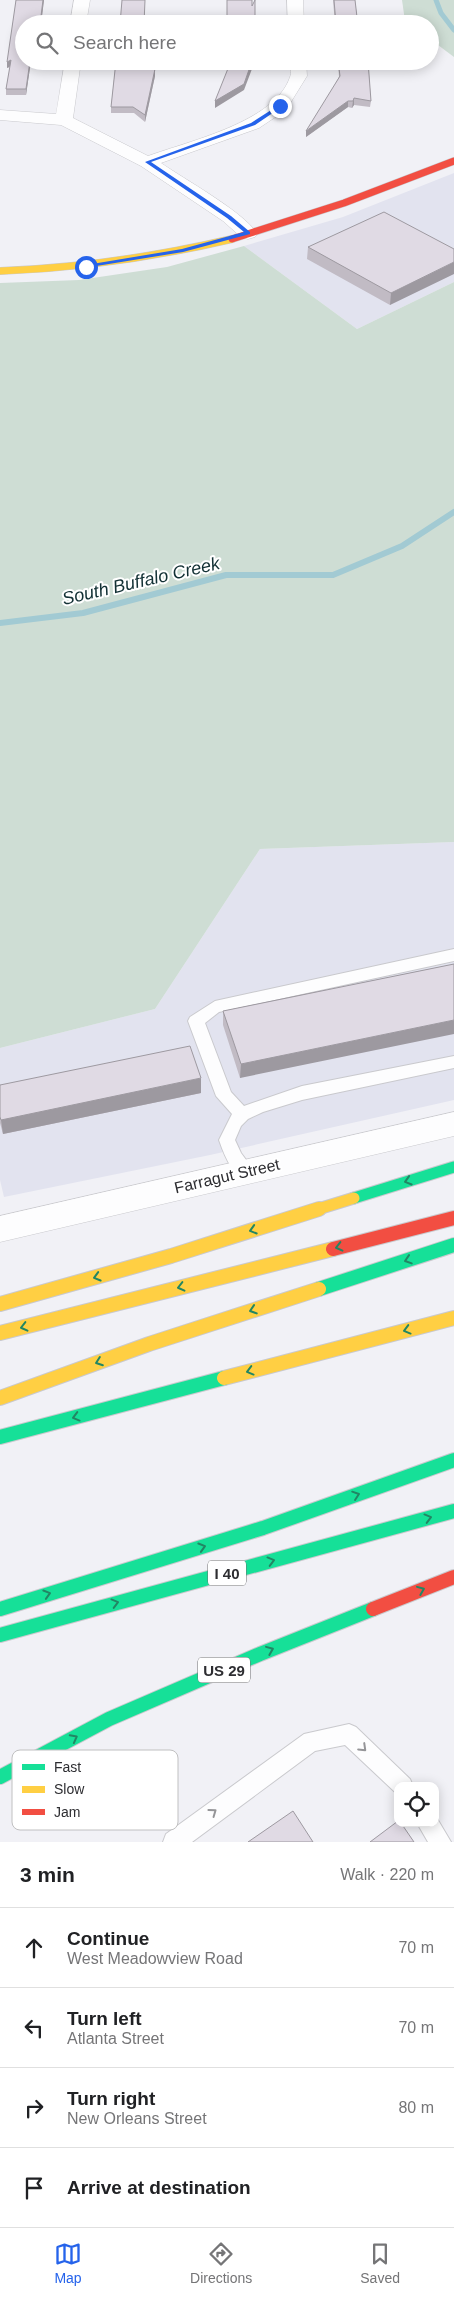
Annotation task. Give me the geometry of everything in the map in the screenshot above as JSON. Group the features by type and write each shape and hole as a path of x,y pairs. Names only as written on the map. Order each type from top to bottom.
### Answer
{"main road":[{"path":"0,271 60,269 122,262 183,251 336,208 454,161"},
{"path":"0,1304 171,1256 454,1167"},
{"path":"0,1333 454,1218"},
{"path":"0,1398 149,1344 454,1245"},
{"path":"0,1437 454,1318"},
{"path":"0,1609 263,1528 454,1460"},
{"name":"I 40","path":"0,1634 454,1511"},
{"name":"US 29","path":"52,1750 109,1719 260,1654 454,1577"},
{"name":"US 29","path":"0,1778 12,1772"}],"street":[{"path":"80,15 82,0"},
{"path":"295,0 296,15"},
{"path":"64,120 72,70"},
{"path":"148,162 253,124 280,106 299,76 299,70"},
{"path":"0,115 64,120 148,162 229,217 248,233"},
{"name":"Farragut Street","path":"0,1229 454,1124"}],"lane":[{"path":"242,1114 224,1096 196,1022 202,1016 215,1007 454,955"},
{"path":"247,1172 234,1157 227,1140 235,1122 242,1114 302,1093 454,1062"},
{"path":"174,1842 311,1741 349,1734 399,1782"},
{"path":"431,1827 440,1842"}],"shaded area":[{"path":"402,0 454,0 454,57 439,46 439,15 404,15"},
{"path":"454,173 454,282 357,329 244,246 343,217"},
{"path":"244,246 357,329 454,282 454,842 260,849 155,1009 0,1048 0,283 79,280 167,267"},
{"path":"454,842 454,1100 210,1155 4,1197 0,1180 0,1048 155,1009 260,849"}],"building":[{"path":"16,0 43,0 41,15 15,15 15,70 29,70 26,89 6,89 11,60 7,62"},
{"path":"122,0 145,0 144,15 121,15"},
{"path":"227,0 252,0 252,6 255,0 255,15 227,15"},
{"path":"334,0 355,0 357,15 335,15"},
{"path":"115,70 155,70 145,115 133,107 111,107"},
{"path":"227,70 249,70 244,84 215,101"},
{"path":"339,70 369,70 371,101 354,98 353,101 348,101 306,131 340,76"},
{"path":"384,212 454,249 454,262 391,293 308,247"},
{"path":"454,964 454,1020 241,1064 223,1011"},
{"path":"190,1046 201,1078 1,1120 0,1085"},
{"path":"293,1811 313,1842 248,1842"},
{"path":"394,1824 394,1827 404,1827 414,1842 370,1842"}],"waterway":[{"path":"436,0 441,13 454,30"},
{"name":"South Buffalo Creek","path":"0,623 83,613 226,575 333,575 402,546 454,512"}],"traffic: fast":[{"path":"354,1198 454,1167"},
{"path":"319,1289 454,1245"},
{"path":"0,1437 224,1378"},
{"path":"0,1609 263,1528 454,1460"},
{"path":"0,1635 454,1511"},
{"path":"51,1750 109,1719 260,1654 373,1609"},
{"path":"0,1777 12,1771"}],"traffic: slow":[{"path":"0,271 89,265 174,252 232,239"},
{"path":"0,1304 171,1256 354,1198"},
{"path":"0,1333 333,1249"},
{"path":"0,1398 149,1344 319,1289"},
{"path":"224,1378 454,1318"}],"traffic: jam":[{"path":"232,239 344,203 454,161"},
{"path":"333,1249 454,1218"},
{"path":"373,1609 454,1577"}],"route":[{"path":"86,267 183,251 248,233 229,217 148,162 253,124 280,106"}]}
